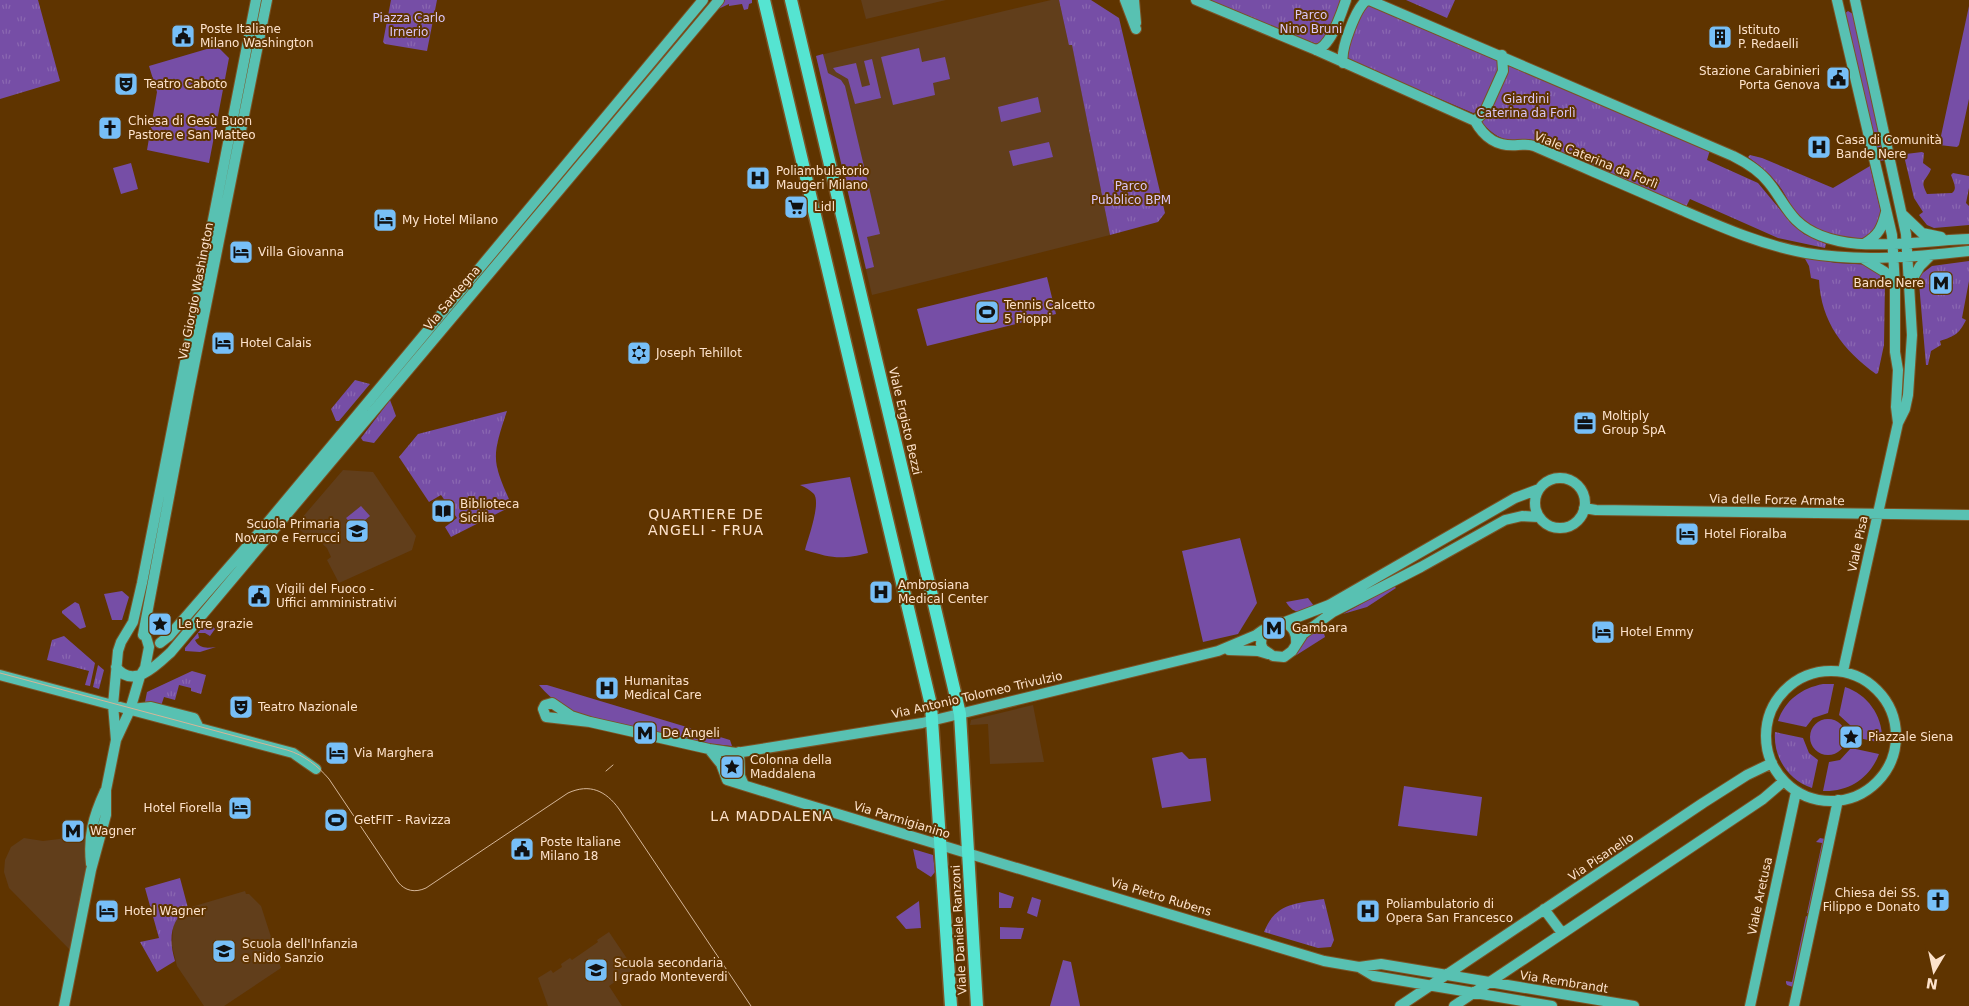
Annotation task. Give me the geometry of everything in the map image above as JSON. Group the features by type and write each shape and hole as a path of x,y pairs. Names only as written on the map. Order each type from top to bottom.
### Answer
{"main road":[{"path":"764,0 933,720"},
{"name":"Viale Ergisto Bezzi","path":"791,0 960,714 968,853"},
{"name":"Viale Daniele Ranzoni","path":"933,720 951,1006"},
{"name":"Viale Daniele Ranzoni","path":"968,853 977,1006"}],"street":[{"name":"Via Giorgio Washington","path":"146,585 219,216 256,0"},
{"name":"Via Giorgio Washington","path":"219,216 267,0"},
{"name":"Via Sardegna","path":"160,643 197,604 262,528 703,0"},
{"path":"1125,0 1133,5"},
{"name":"Viale Caterina da Forlì","path":"1196,0 1316,50 1475,122 1488,138 1500,145 1530,144 1759,241 1805,253 1861,257 1931,255 1969,251"},
{"path":"1316,50 1321,49 1328,42 1346,0"},
{"path":"1343,63 1342,50 1359,9 1368,0 1745,162 1763,176 1785,208 1807,230 1834,242 1893,244 1969,239"},
{"name":"Via Sardegna","path":"140,676 155,667 171,652 717,1"},
{"path":"1856,2 1907,243 1912,335 1908,395 1905,409 1898,423 1896,407 1898,370 1895,352 1893,244 1887,208 1837,4 1856,2"},
{"path":"1475,122 1484,111 1503,71 1502,56"},
{"path":"615,106 624,113"},
{"path":"1876,168 1884,163 1890,164"},
{"path":"560,171 570,176"},
{"path":"1880,183 1888,185 1895,180"},
{"path":"1864,244 1874,238 1880,231 1887,208"},
{"path":"1902,214 1922,232 1957,239"},
{"path":"1910,284 1920,266 1931,255"},
{"path":"1861,257 1885,272 1895,285"},
{"path":"475,273 483,280"},
{"path":"389,376 399,382"},
{"name":"Viale Pisa","path":"1843,671 1898,423"},
{"path":"333,442 341,449"},
{"path":"1539,489 1534,504 1539,517 1551,527 1566,528 1577,522 1584,508 1582,493 1577,485 1569,480 1560,478 1551,480 1539,489 1515,498 1329,605 1285,622 1271,623 1263,630 1260,638 1261,644 1268,654 1278,658 1284,657 1292,651 1303,634 1332,612 1505,520 1522,516 1539,517"},
{"name":"Via delle Forze Armate","path":"1584,508 1596,510 1969,515"},
{"path":"116,740 113,705 116,668 121,642 129,632 146,585"},
{"path":"64,1006 91,870 89,842 94,816 106,790 116,740 130,710 140,676 145,668 149,646 145,636 146,585"},
{"path":"1285,622 1294,630 1296,644"},
{"name":"Via Antonio Tolomeo Trivulzio","path":"590,722 709,749 739,752 960,714 1218,651 1248,639 1263,630"},
{"path":"129,632 139,632 160,643 171,652"},
{"name":"Via Antonio Tolomeo Trivulzio","path":"1218,651 1243,650 1268,654"},
{"path":"116,668 128,676 140,676"},
{"path":"1824,671 1843,671 1863,679 1882,695 1893,716 1896,740 1890,763 1876,783 1855,796 1838,800 1815,799 1796,792 1784,781 1772,763 1767,750 1765,733 1769,714 1776,699 1794,682 1808,674 1824,671"},
{"path":"0,675 293,753 316,770"},
{"path":"552,703 571,716 590,722 546,717 543,709 545,705 552,703"},
{"name":"Via Parmigianino","path":"709,749 721,764 727,780 955,849"},
{"path":"739,752 740,776 744,785"},
{"name":"Via Pisanello","path":"1400,1006 1747,775 1772,763"},
{"path":"1454,1006 1763,799 1784,781"},
{"name":"Viale Aretusa","path":"1750,1006 1796,792"},
{"path":"1794,1006 1838,800"},
{"name":"Via Pietro Rubens","path":"955,849 1324,961 1360,968"},
{"path":"1544,909 1562,933"},
{"name":"Via Rembrandt","path":"1360,968 1381,964 1634,1006"},
{"name":"Via Rembrandt","path":"1360,968 1374,976 1552,1006"}],"shaded area":[{"path":"861,0 946,0 866,19"},
{"path":"1051,0 1059,0 1068,41 1072,44 1110,235 872,295 816,56"},
{"name":"Scuola Primaria Novaro e Ferrucci","path":"343,470 373,472 416,536 412,550 339,583 327,560 331,557 327,548 317,539 314,542 295,526"},
{"path":"1033,705 1044,762 990,764 988,724 970,725 971,720"},
{"path":"104,826 74,954 9,888 4,872 5,860 11,847 24,838 43,841 59,839"},
{"name":"Scuola dell'Infanzia e Nido Sanzio","path":"245,891 246,894 249,894 261,906 281,968 224,1006 204,1006 177,966 172,946 173,926 177,917 188,908"},
{"name":"Scuola secondaria I grado Monteverdi","path":"609,932 634,969 609,986 622,1006 548,1006 538,978 551,970 553,973 562,967 561,964 570,958 572,960"}],"green space":[{"path":"0,0 38,0 60,81 0,99"},
{"name":"Piazza Carlo Irnerio","path":"391,0 437,0 427,51 385,44 383,42"},
{"path":"725,0 752,0 752,3 749,4 748,9 744,10 742,4 729,6 729,4 716,10"},
{"name":"Parco Pubblico BPM","path":"1059,0 1091,0 1119,18 1165,213 1158,222 1110,235 1072,45 1069,45"},
{"name":"Parco Nino Bruni","path":"1209,0 1344,0 1324,43 1316,46"},
{"path":"1406,0 1455,0 1447,18"},
{"name":"Giardini Caterina da Forlì","path":"1371,4 1496,57 1500,65 1481,111 1473,113 1348,60 1345,55 1363,8"},
{"path":"1969,6 1969,99 1959,145 1957,147 1939,145"},
{"path":"1848,11 1853,14 1886,160 1879,161 1844,14"},
{"path":"217,46 229,58 209,163 147,150 157,92 149,66"},
{"path":"919,48 922,62 945,57 950,79 933,83 935,95 893,105 881,57"},
{"path":"823,54 828,73 841,80 845,86 880,234 867,237 874,267 866,269 816,56"},
{"path":"872,59 881,98 855,104 848,79 833,68 856,63 862,87 870,85 864,61"},
{"name":"Giardini Caterina da Forlì","path":"1511,65 1710,150 1707,160 1758,183 1792,224 1804,234 1826,244 1825,248 1778,238 1690,199 1686,207 1529,139 1514,141 1497,136 1481,122 1507,68"},
{"path":"1038,97 1041,112 1001,122 998,107"},
{"path":"1049,142 1053,157 1013,166 1009,151"},
{"path":"1924,153 1923,163 1931,169 1923,183 1927,194 1952,193 1955,187 1951,175 1953,173 1969,176 1966,203 1969,206 1969,225 1934,228 1927,225 1919,215 1923,212 1914,198 1904,156 1906,154"},
{"path":"1750,155 1762,158 1833,188 1870,166 1883,221 1868,238 1846,237 1816,228 1799,215 1777,183 1764,169 1748,157"},
{"path":"131,163 138,189 121,194 113,168"},
{"path":"1804,257 1836,263 1873,265 1885,282 1884,345 1878,373 1876,374 1853,355 1836,334 1824,309 1819,280 1811,278 1809,266"},
{"path":"1969,261 1969,281 1962,318 1966,320 1956,334 1940,341 1941,345 1931,351 1928,365 1926,365 1919,283 1920,275 1932,266"},
{"name":"Tennis Calcetto 5 Pioppi","path":"1047,277 1056,314 927,346 917,309"},
{"path":"355,380 370,384 339,421 336,421 331,409"},
{"path":"390,400 396,416 374,443 363,441 361,438"},
{"path":"507,411 498,440 496,460 497,469 512,506 451,537 445,527 457,518 441,495 429,502 399,457 418,434"},
{"path":"850,477 868,553 850,557 836,557 805,550 815,513 816,499 814,494 800,485"},
{"path":"361,506 370,516 355,528 346,518"},
{"path":"1240,538 1257,603 1238,634 1203,642 1182,551"},
{"path":"1394,586 1396,588 1367,607 1343,614"},
{"path":"122,591 129,597 122,620 112,620 104,594"},
{"path":"1308,598 1314,606 1298,612 1292,609 1286,602"},
{"path":"75,602 79,604 86,627 80,629 62,613 62,611"},
{"path":"207,622 215,629 210,636 205,633 198,633 199,638 195,640 206,648 216,647 200,652 185,651 185,648"},
{"path":"1321,624 1325,637 1295,656 1302,639"},
{"path":"64,636 95,663 90,686 85,685 89,671 47,660 52,640"},
{"path":"98,665 104,670 99,689 93,687"},
{"path":"192,671 206,675 201,694 191,691 191,688 179,685 175,700 164,697 161,706 145,702 147,692"},
{"path":"1823,684 1834,684 1828,713 1813,718 1806,727 1778,721 1785,707 1795,696"},
{"path":"539,685 547,685 730,740 732,746 712,744 588,718 561,705"},
{"path":"1845,687 1854,691 1868,702 1878,716 1882,743 1854,737 1851,726 1839,715"},
{"path":"1828,719 1841,724 1846,737 1841,750 1828,755 1815,750 1810,737 1815,724"},
{"path":"1775,732 1803,738 1809,753 1818,760 1812,788 1796,779 1784,766 1777,750"},
{"path":"1851,748 1879,754 1870,770 1857,782 1841,789 1823,791 1829,762 1840,760"},
{"path":"1182,752 1189,759 1206,758 1211,801 1162,808 1152,758"},
{"path":"1404,786 1482,797 1477,836 1398,826"},
{"path":"1820,838 1825,839 1809,913 1807,913 1822,843 1816,842"},
{"path":"913,849 933,855 935,872 931,877 917,868"},
{"path":"180,878 188,908 177,919 172,932 171,939 175,961 157,972 140,942 159,938 145,888"},
{"path":"999,892 1014,897 1011,908 999,908"},
{"path":"1032,897 1041,900 1037,917 1027,913"},
{"path":"1324,899 1334,940 1331,947 1318,948 1264,932 1274,915 1288,906"},
{"path":"919,901 921,928 906,929 896,917"},
{"path":"1806,916 1808,917 1793,987 1787,985 1786,981 1792,982"},
{"path":"1000,927 1024,928 1021,939 1000,939"},
{"path":"1063,960 1071,962 1080,1006 1050,1006"}],"tram line":[{"path":"0,673 287,750 305,758 329,779 398,882 411,890 426,888 568,793 583,789 597,790 609,798 619,809 751,1006"},
{"path":"606,771 613,765"}],"place":[{"name":"Poste Italiane Milano Washington","path":"183,36"},
{"name":"Istituto P. Redaelli","path":"1720,37"},
{"name":"Stazione Carabinieri Porta Genova","path":"1838,78"},
{"name":"Teatro Caboto","path":"126,84"},
{"name":"Chiesa di Gesù Buon Pastore e San Matteo","path":"110,128"},
{"name":"Casa di Comunità Bande Nere","path":"1819,147"},
{"name":"Poliambulatorio Maugeri Milano","path":"758,178"},
{"name":"Lidl","path":"796,207"},
{"name":"My Hotel Milano","path":"385,220"},
{"name":"Villa Giovanna","path":"241,252"},
{"name":"Bande Nere","path":"1941,283"},
{"name":"Tennis Calcetto 5 Pioppi","path":"987,312"},
{"name":"Hotel Calais","path":"223,343"},
{"name":"Joseph Tehillot","path":"639,353"},
{"name":"Moltiply Group SpA","path":"1585,423"},
{"name":"Biblioteca Sicilia","path":"443,511"},
{"name":"Scuola Primaria Novaro e Ferrucci","path":"357,531"},
{"name":"Hotel Fioralba","path":"1687,534"},
{"name":"Ambrosiana Medical Center","path":"881,592"},
{"name":"Vigili del Fuoco - Uffici amministrativi","path":"259,596"},
{"name":"Le tre grazie","path":"160,624"},
{"name":"Gambara","path":"1274,628"},
{"name":"Hotel Emmy","path":"1603,632"},
{"name":"Humanitas Medical Care","path":"607,688"},
{"name":"Teatro Nazionale","path":"241,707"},
{"name":"De Angeli","path":"645,733"},
{"name":"Piazzale Siena","path":"1851,737"},
{"name":"Via Marghera","path":"337,753"},
{"name":"Colonna della Maddalena","path":"732,767"},
{"name":"Hotel Fiorella","path":"240,808"},
{"name":"GetFIT - Ravizza","path":"336,820"},
{"name":"Wagner","path":"73,831"},
{"name":"Poste Italiane Milano 18","path":"522,849"},
{"name":"Chiesa dei SS. Filippo e Donato","path":"1938,900"},
{"name":"Hotel Wagner","path":"107,911"},
{"name":"Poliambulatorio di Opera San Francesco","path":"1368,911"},
{"name":"Scuola dell'Infanzia e Nido Sanzio","path":"224,951"},
{"name":"Scuola secondaria I grado Monteverdi","path":"596,970"}],"district":[{"name":"QUARTIERE DE ANGELI - FRUA","path":"706,522"},
{"name":"LA MADDALENA","path":"772,816"}]}
